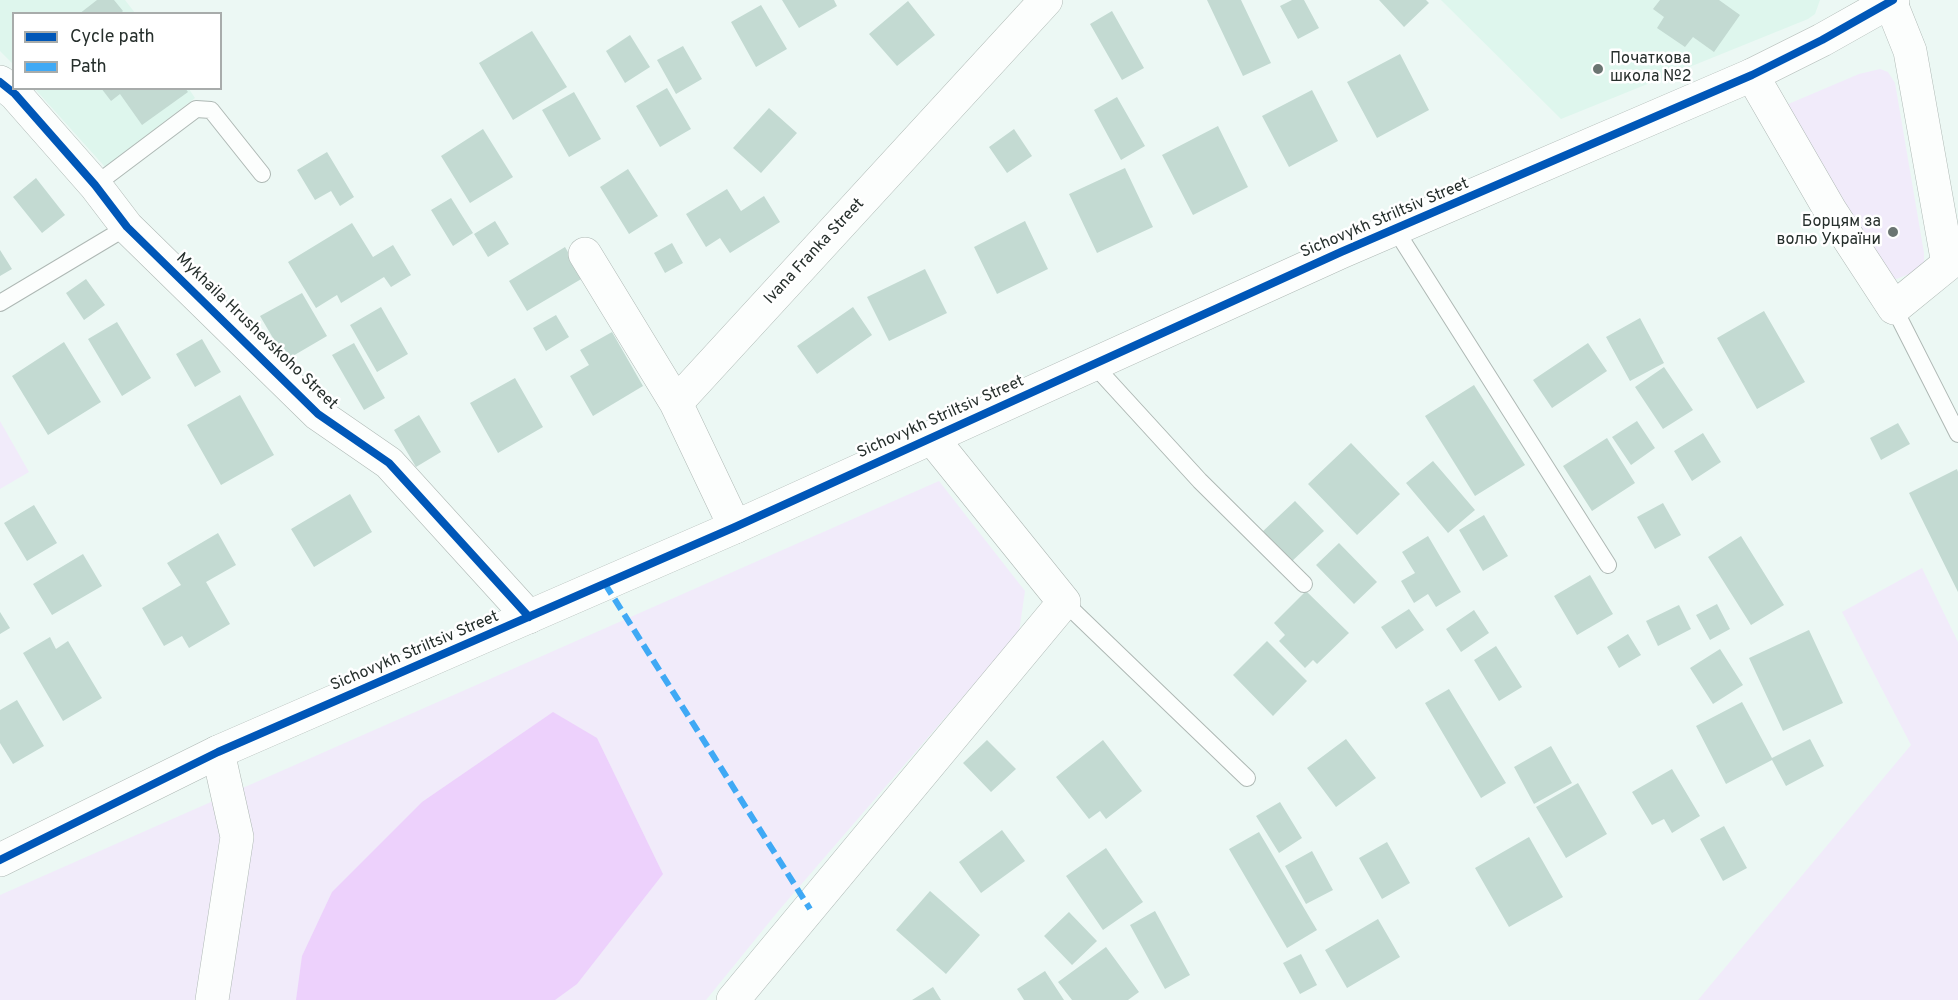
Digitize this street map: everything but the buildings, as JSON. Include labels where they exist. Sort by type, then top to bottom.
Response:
[{"type":"street","name":"Ivana Franka Street","points":[[676,403],[1046,0]]},
{"type":"street","points":[[1752,75],[1830,210],[1894,308],[1953,277],[1910,51],[1890,0]]},
{"type":"street","name":"Sichovykh Striltsiv Street","points":[[0,860],[218,752],[735,527],[1395,229],[1752,75],[1890,0]]},
{"type":"street","name":"Mykhaila Hrushevskoho Street","points":[[13,90],[95,185],[126,227],[318,414],[389,463],[529,617]]},
{"type":"street","points":[[585,254],[676,403],[735,527]]},
{"type":"street","name":"Sichovykh Striltsiv Street","points":[[931,437],[1064,602]]},
{"type":"street","points":[[733,1000],[1064,602]]},
{"type":"street","points":[[212,1000],[237,837],[218,752]]},
{"type":"lane","points":[[95,185],[196,109],[211,110],[261,174]]},
{"type":"lane","points":[[0,303],[126,227]]},
{"type":"lane","points":[[1395,229],[1608,565]]},
{"type":"lane","points":[[1894,308],[1958,434]]},
{"type":"lane","points":[[1093,364],[1200,481],[1304,584]]},
{"type":"lane","name":"Sichovykh Striltsiv Street","points":[[1064,602],[1247,778]]},
{"type":"shaded area","points":[[0,0],[125,0],[134,12],[12,12],[12,63],[0,51]]},
{"type":"shaded area","name":"Початкова школа №2","points":[[1441,0],[1820,0],[1815,14],[1808,19],[1561,119]]},
{"type":"shaded area","points":[[1880,69],[1888,72],[1895,83],[1924,253],[1924,263],[1915,272],[1888,282],[1786,105],[1859,74]]},
{"type":"shaded area","points":[[36,90],[190,90],[195,98],[105,167]]},
{"type":"shaded area","points":[[0,421],[29,472],[0,489]]},
{"type":"shaded area","points":[[939,481],[1025,591],[1019,632],[780,909],[706,1000],[0,1000],[0,895]]},
{"type":"shaded area","points":[[1922,568],[1958,642],[1958,1000],[1698,1000],[1911,745],[1842,612]]},
{"type":"shaded area","points":[[553,712],[597,738],[663,874],[577,984],[555,1000],[296,1000],[302,956],[332,892],[422,802]]},
{"type":"marked path","points":[[605,584],[810,909]]},
{"type":"cycle path","points":[[0,860],[218,752],[735,527],[1341,252],[1752,75],[1822,40],[1893,0]]},
{"type":"cycle path","points":[[0,82],[15,94],[95,185],[127,227],[318,414],[389,463],[529,617]]},
{"type":"place","name":"Початкова школа №2","points":[[1598,69]]},
{"type":"place","name":"Борцям за волю України","points":[[1893,232]]}]
